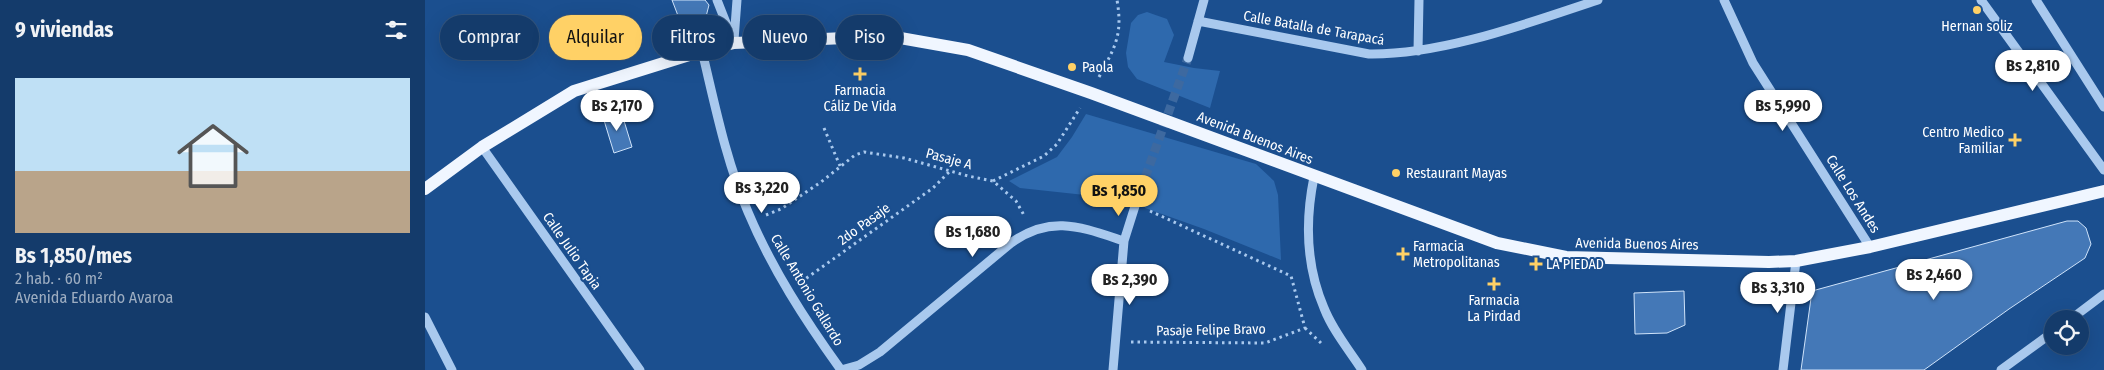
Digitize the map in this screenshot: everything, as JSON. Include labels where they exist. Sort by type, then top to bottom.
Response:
[{"type":"main road","name":"Avenida Buenos Aires","points":[[734,42],[889,36],[968,50],[1091,93],[1314,177],[1497,243],[1566,257],[1796,261],[1871,247],[2104,191]]},
{"type":"main road","name":"Avenida Buenos Aires","points":[[425,188],[482,147],[574,91],[673,60]]},
{"type":"street","points":[[717,0],[734,42]]},
{"type":"street","points":[[734,42],[737,0]]},
{"type":"street","points":[[1188,58],[1204,0]]},
{"type":"street","points":[[1418,51],[1419,0]]},
{"type":"street","name":"Calle Batalla de Tarapacá","points":[[1199,21],[1369,54],[1395,55],[1502,31],[1598,0]]},
{"type":"street","name":"Calle Los Andes","points":[[1724,0],[1753,63],[1871,247]]},
{"type":"street","points":[[1981,0],[2104,170]]},
{"type":"street","points":[[2036,0],[2104,107]]},
{"type":"street","name":"Calle Antonio Gallardo","points":[[704,60],[722,133],[752,221],[788,291],[841,370]]},
{"type":"street","name":"Calle Julio Tapia","points":[[482,147],[640,370]]},
{"type":"street","points":[[1314,177],[1309,204],[1308,232],[1309,256],[1315,283],[1324,309],[1335,330],[1362,370]]},
{"type":"street","points":[[1113,370],[1124,240],[1135,204]]},
{"type":"street","points":[[841,370],[859,365],[881,352],[1011,242],[1031,230],[1066,225],[1124,240]]},
{"type":"street","points":[[1783,370],[1796,261]]},
{"type":"street","points":[[2083,310],[2104,294]]},
{"type":"street","points":[[425,317],[452,370]]},
{"type":"street","points":[[2001,370],[2044,339]]},
{"type":"path","points":[[993,181],[1044,156],[1057,144],[1071,120],[1091,93],[1118,41],[1119,13],[1117,0]]},
{"type":"path","points":[[823,128],[841,166]]},
{"type":"path","name":"Pasaje A","points":[[752,221],[781,209],[821,182],[855,155],[864,152],[904,158],[993,181],[1016,201],[1031,230]]},
{"type":"path","name":"2do Pasaje","points":[[788,291],[925,194],[951,171]]},
{"type":"path","name":"Pasaje Felipe Bravo","points":[[1115,342],[1265,343],[1305,328],[1291,276],[1135,204]]},
{"type":"shaded area","points":[[1147,12],[1167,19],[1174,35],[1164,62],[1220,71],[1210,108],[1137,79],[1128,67],[1126,53],[1131,23],[1138,15]]},
{"type":"shaded area","points":[[1086,114],[1256,164],[1274,181],[1278,195],[1281,260],[1145,208],[1147,192],[1132,186],[1094,196],[1020,188],[1009,181],[1057,157]]},
{"type":"building","points":[[672,0],[705,0],[709,5],[706,15],[678,15]]},
{"type":"building","points":[[621,111],[632,147],[614,153],[603,117]]},
{"type":"building","points":[[2067,221],[2078,221],[2086,228],[2091,244],[2085,258],[2009,309],[1924,370],[1801,370],[1812,291]]},
{"type":"building","points":[[1684,291],[1685,325],[1667,333],[1635,334],[1634,293]]},
{"type":"tunnel","points":[[1136,203],[1188,58]]},
{"type":"place","name":"Hernan soliz","points":[[1977,10]]},
{"type":"place","name":"Paola","points":[[1072,67]]},
{"type":"place","name":"Farmacia Cáliz De Vida","points":[[860,74]]},
{"type":"place","name":"Centro Medico Familiar","points":[[2015,140]]},
{"type":"place","name":"Restaurant Mayas","points":[[1396,173]]},
{"type":"place","name":"Farmacia Metropolitanas","points":[[1403,254]]},
{"type":"place","name":"LA PIEDAD","points":[[1536,264]]},
{"type":"place","name":"Farmacia La Pirdad","points":[[1494,284]]}]
